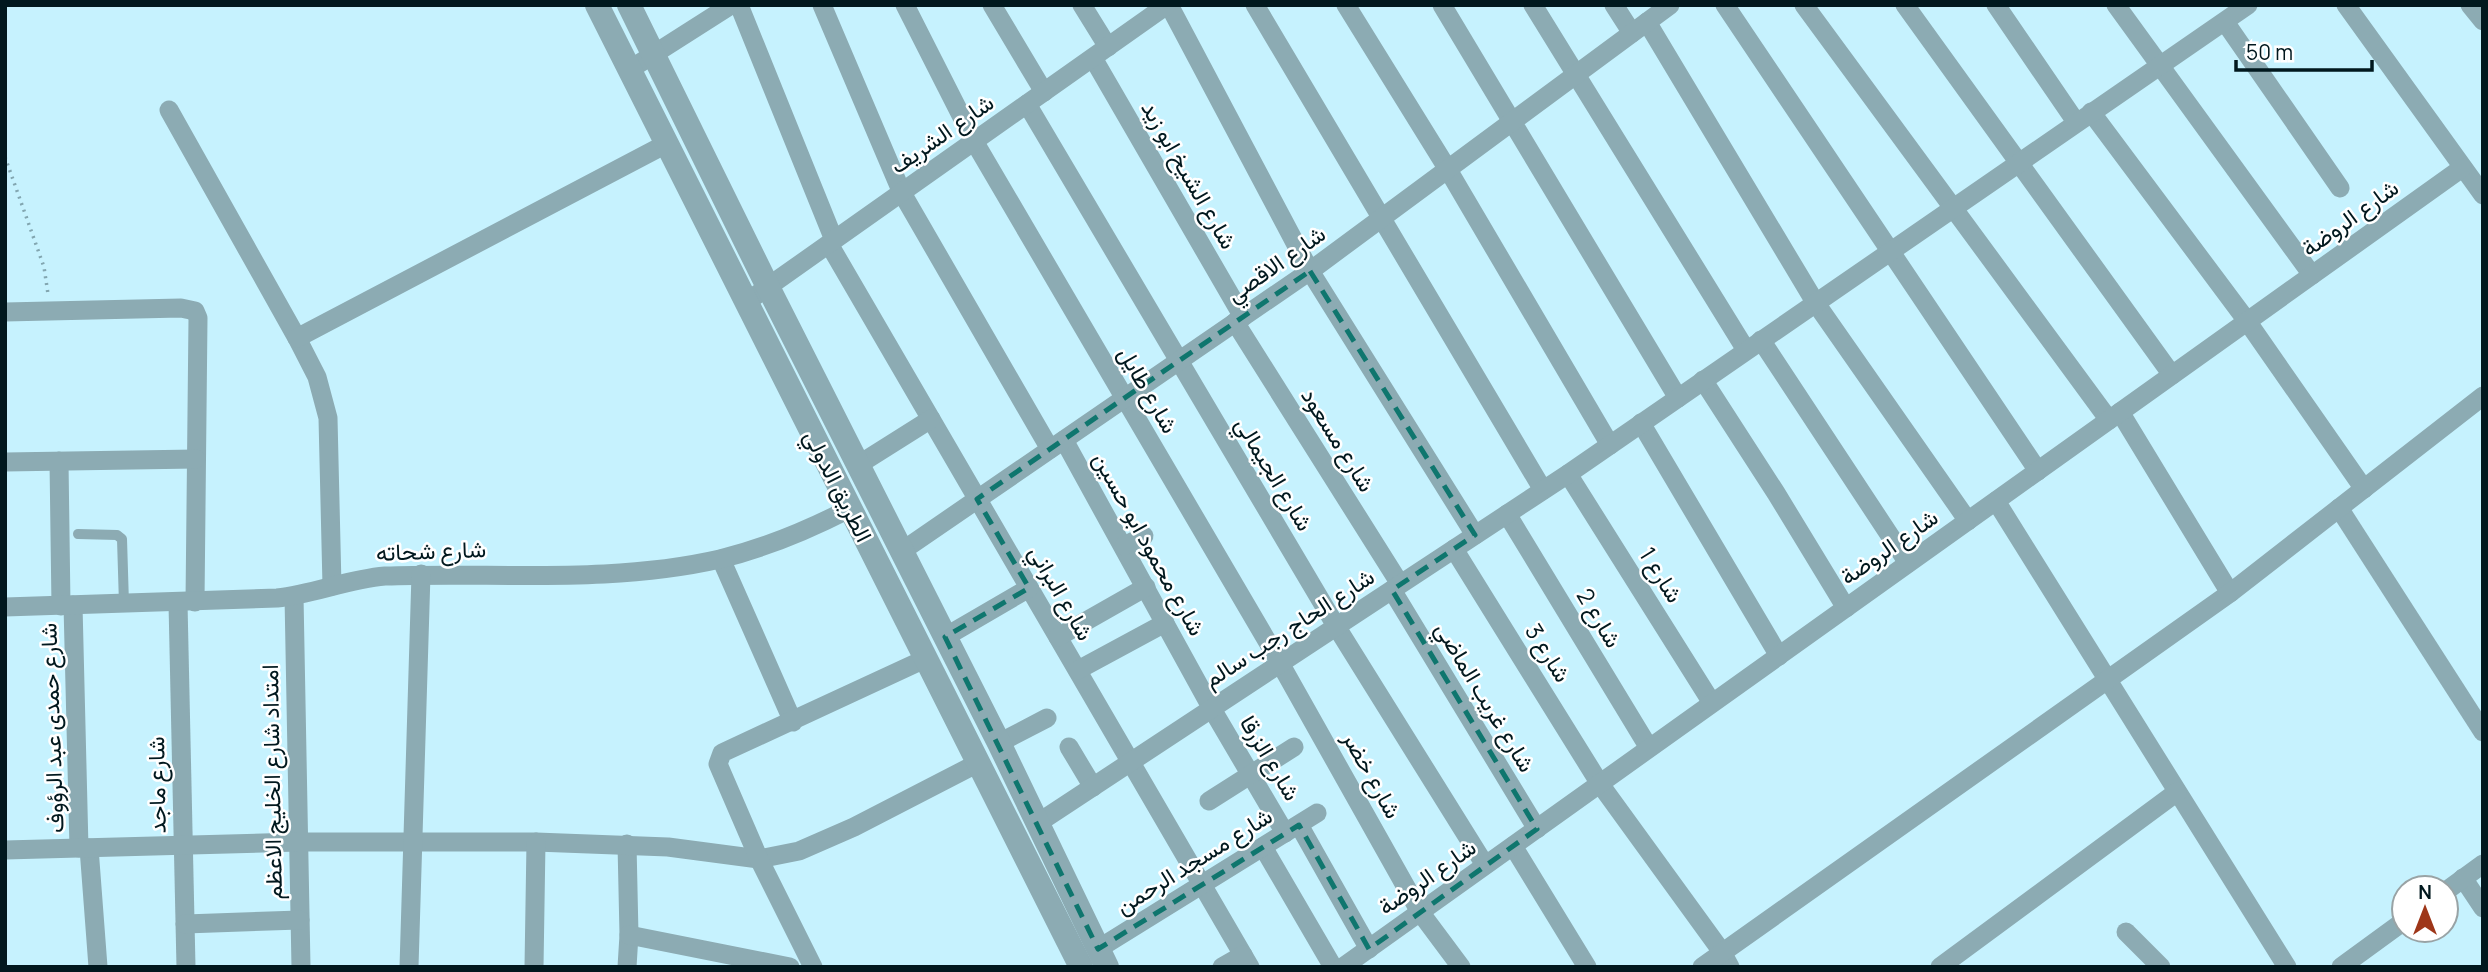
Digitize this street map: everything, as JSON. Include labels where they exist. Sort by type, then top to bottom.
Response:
[{"type":"street","name":"الطريق الدولي","points":[[597,5],[1020,848],[1095,961]]},
{"type":"street","name":"الطريق الدولي","points":[[629,5],[768,287],[999,743],[1040,829],[1095,961]]},
{"type":"street","points":[[629,70],[731,5]]},
{"type":"street","name":"شارع البراني","points":[[739,5],[832,242],[977,499],[1247,961]]},
{"type":"street","name":"شارع محمود ابو حسين","points":[[822,5],[902,193],[1057,445],[1124,547],[1212,709]]},
{"type":"street","name":"شارع طايل","points":[[905,5],[974,141],[1280,663]]},
{"type":"street","points":[[992,5],[1044,92]]},
{"type":"street","name":"شارع الشيخ ابو زيد","points":[[1082,5],[1100,53],[1239,320]]},
{"type":"street","points":[[1168,5],[1310,271],[1475,535]]},
{"type":"street","name":"شارع الشريف","points":[[745,303],[1168,5]]},
{"type":"street","points":[[1255,5],[1543,490]]},
{"type":"street","points":[[1346,5],[1447,168],[1609,445]]},
{"type":"street","points":[[1442,5],[1678,398]]},
{"type":"street","points":[[1533,5],[1575,75],[1754,345],[1908,564]]},
{"type":"street","points":[[1614,5],[1639,28],[1815,302],[1968,521]]},
{"type":"street","name":"شارع الاقصي","points":[[897,542],[977,499],[1310,271],[1670,5]]},
{"type":"street","points":[[1725,5],[2038,471]]},
{"type":"street","points":[[1804,5],[1952,208],[2115,416],[2230,593]]},
{"type":"street","points":[[1905,5],[2172,375]]},
{"type":"street","points":[[1996,5],[2247,321],[2364,489]]},
{"type":"street","points":[[2116,5],[2312,275]]},
{"type":"street","name":"شارع الحاج رجب سالم","points":[[1040,829],[1094,787],[1568,474],[2248,5]]},
{"type":"street","points":[[2346,5],[2462,168],[2480,186]]},
{"type":"street","points":[[2470,5],[2483,21]]},
{"type":"street","points":[[2225,22],[2340,188]]},
{"type":"street","name":"شارع الجيمالي","points":[[1027,104],[1336,626],[1485,865]]},
{"type":"street","points":[[169,110],[317,377],[328,418],[332,586]]},
{"type":"street","points":[[297,338],[666,144]]},
{"type":"street","name":"شارع الروضة","points":[[1343,967],[2462,168]]},
{"type":"street","name":"شارع ماجد","points":[[51,310],[181,308],[195,311],[198,318],[196,459],[187,603],[183,846],[186,967]]},
{"type":"street","points":[[5,312],[51,310]]},
{"type":"street","name":"شارع مسعود","points":[[1239,320],[1396,587]]},
{"type":"street","points":[[1703,380],[1846,608]]},
{"type":"street","points":[[1702,967],[1726,959],[2106,680],[2230,593],[2483,396]]},
{"type":"street","points":[[858,465],[931,419]]},
{"type":"street","points":[[1641,423],[1779,656]]},
{"type":"street","points":[[5,462],[196,459]]},
{"type":"street","name":"شارع حمدى عبد الرؤوف","points":[[58,461],[84,848],[98,967]]},
{"type":"street","name":"شارع 1","points":[[1568,474],[1712,703]]},
{"type":"street","points":[[1996,501],[2287,967]]},
{"type":"street","points":[[2339,508],[2483,732]]},
{"type":"street","name":"شارع شحاته","points":[[5,607],[187,603],[293,596],[367,578],[421,574],[630,573],[676,568],[721,559],[797,534],[849,509]]},
{"type":"street","name":"شارع 2","points":[[1507,514],[1649,748]]},
{"type":"street","points":[[1124,547],[1144,536]]},
{"type":"street","points":[[868,545],[897,542]]},
{"type":"street","name":"شارع 3","points":[[1454,549],[1600,783],[1726,959]]},
{"type":"street","points":[[721,559],[793,722]]},
{"type":"street","points":[[409,967],[421,574]]},
{"type":"street","points":[[945,637],[1029,587]]},
{"type":"street","points":[[1058,637],[1146,587]]},
{"type":"street","name":"شارع غريب الماضي","points":[[1396,587],[1537,829]]},
{"type":"street","name":"امتداد شارع الخليج الاعظم","points":[[293,596],[301,967]]},
{"type":"street","points":[[1077,670],[1165,623]]},
{"type":"street","points":[[814,967],[759,859],[718,764],[719,758],[722,753],[925,659]]},
{"type":"street","name":"شارع خضر","points":[[1280,663],[1420,912],[1461,967]]},
{"type":"street","name":"شارع الزرقا","points":[[1212,709],[1251,774],[1292,829],[1369,948]]},
{"type":"street","points":[[999,743],[1047,718]]},
{"type":"street","points":[[1069,747],[1094,787]]},
{"type":"street","points":[[1209,801],[1294,747]]},
{"type":"street","points":[[5,850],[298,842],[536,842],[626,844],[759,859],[799,851],[854,827],[978,764]]},
{"type":"street","points":[[1940,967],[2177,792]]},
{"type":"street","name":"شارع مسجد الرحمن","points":[[1095,961],[1202,885],[1317,813]]},
{"type":"street","points":[[1020,848],[1040,829]]},
{"type":"street","points":[[534,967],[536,842]]},
{"type":"street","points":[[626,844],[629,935],[627,967]]},
{"type":"street","points":[[1513,846],[1587,967]]},
{"type":"street","points":[[1263,847],[1334,967]]},
{"type":"street","points":[[2460,880],[2483,864]]},
{"type":"street","points":[[2463,878],[2483,908]]},
{"type":"street","points":[[185,924],[300,920]]},
{"type":"street","points":[[2342,967],[2390,931]]},
{"type":"street","points":[[2126,932],[2161,967]]},
{"type":"street","points":[[629,935],[714,959],[790,967]]},
{"type":"street","points":[[1222,967],[1247,961]]},
{"type":"lane","points":[[78,534],[117,535],[122,539],[124,604]]},
{"type":"path","points":[[5,158],[44,267],[51,310]]},
{"type":"highlighted area","points":[[1310,271],[1475,535],[1392,590],[1537,829],[1369,949],[1299,825],[1098,949],[945,637],[1029,588],[977,499]]}]
